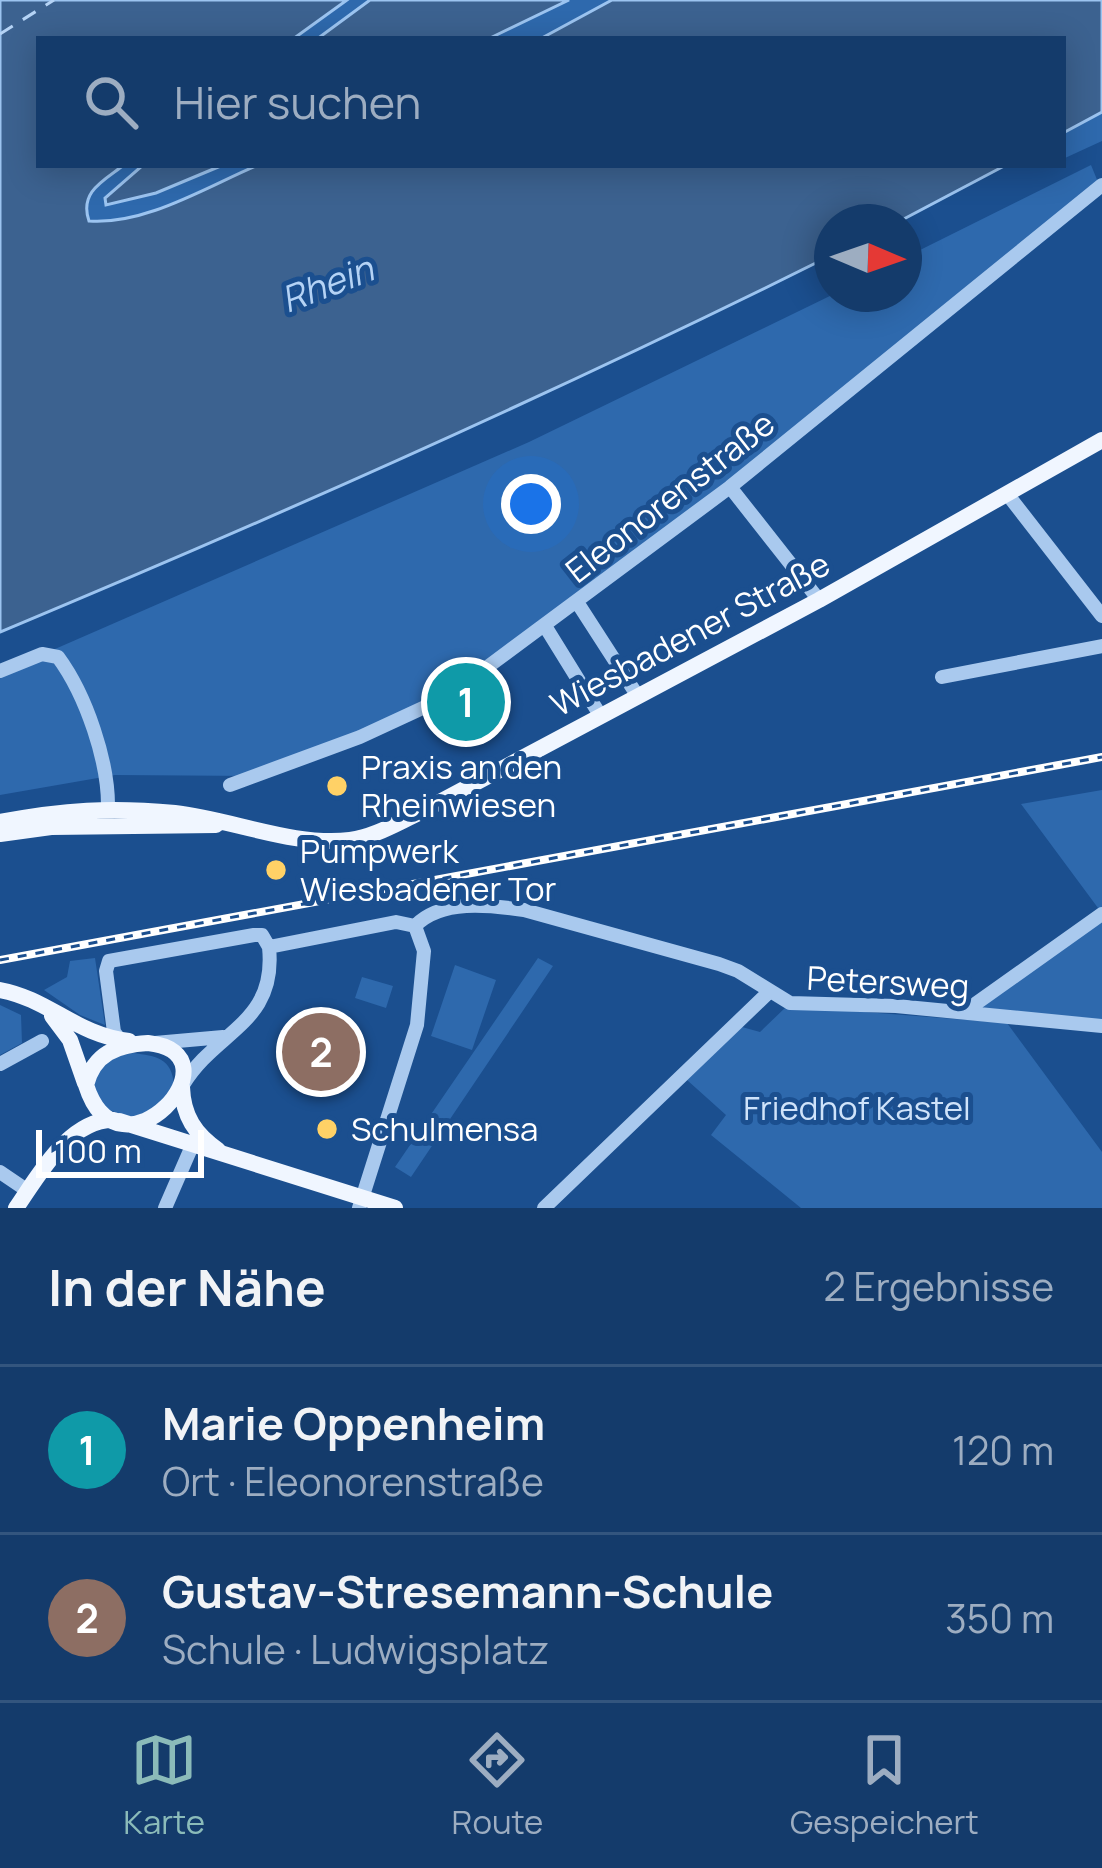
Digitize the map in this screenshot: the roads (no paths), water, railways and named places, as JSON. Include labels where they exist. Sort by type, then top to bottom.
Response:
[{"type":"main road","name":"Wiesbadener Straße","points":[[223,824],[328,840],[368,836],[819,600],[1102,440]]},
{"type":"main road","points":[[0,822],[62,810],[108,809],[176,813],[223,824]]},
{"type":"main road","points":[[0,834],[72,826],[223,824]]},
{"type":"main road","points":[[0,990],[31,999],[91,1034],[150,1043],[175,1054],[183,1070],[183,1102],[191,1125],[229,1157]]},
{"type":"main road","points":[[48,1010],[70,1040],[94,1106],[117,1121],[322,1184],[361,1203],[395,1208]]},
{"type":"main road","points":[[69,1138],[92,1065],[127,1045],[150,1043]]},
{"type":"main road","points":[[18,1208],[69,1138],[92,1123],[135,1122],[163,1113],[183,1086]]},
{"type":"street","name":"Eleonorenstraße","points":[[230,785],[427,706],[545,626],[730,487],[1101,187]]},
{"type":"street","points":[[730,487],[819,600]]},
{"type":"street","points":[[1008,495],[1102,616]]},
{"type":"street","points":[[577,602],[637,695]]},
{"type":"street","points":[[545,626],[600,716]]},
{"type":"street","points":[[942,677],[1102,646]]},
{"type":"street","points":[[0,671],[42,654],[58,657],[68,670],[101,750],[108,809]]},
{"type":"street","points":[[72,826],[108,809]]},
{"type":"street","points":[[108,809],[129,826]]},
{"type":"street","points":[[269,947],[396,922],[415,926],[438,910],[483,906],[524,910],[715,963],[738,971],[769,992]]},
{"type":"street","points":[[964,1013],[1102,914]]},
{"type":"street","points":[[361,1203],[419,1012],[424,951],[415,926]]},
{"type":"street","points":[[120,1040],[114,1032],[106,971],[109,961],[262,935],[269,947],[265,995],[255,1012],[199,1063],[183,1086]]},
{"type":"street","name":"Petersweg","points":[[544,1208],[769,992],[790,1003],[836,1002],[1102,1026]]},
{"type":"street","points":[[150,1043],[216,1039],[233,1033]]},
{"type":"street","points":[[0,1064],[43,1041]]},
{"type":"street","points":[[165,1208],[192,1146]]},
{"type":"street","points":[[0,1172],[28,1191]]},
{"type":"water","name":"Rhein","points":[[0,0],[347,0],[297,36],[36,36],[36,168],[120,168],[90,195],[89,221],[154,211],[251,168],[1000,168],[922,209],[922,204],[814,204],[814,264],[419,451],[0,632]]},
{"type":"water","points":[[370,0],[569,0],[494,36],[321,36]]},
{"type":"water","points":[[612,0],[1102,0],[1102,112],[1066,131],[1066,36],[546,36]]},
{"type":"water","points":[[140,168],[216,168],[156,193],[106,205],[105,198]]},
{"type":"railway","points":[[0,960],[1102,757]]},
{"type":"place","name":"Marie Oppenheim","points":[[466,702]]},
{"type":"place","name":"Praxis an den Rheinwiesen","points":[[337,786]]},
{"type":"place","name":"Pumpwerk Wiesbadener Tor","points":[[276,870]]},
{"type":"place","name":"Gustav-Stresemann-Schule","points":[[321,1052]]},
{"type":"place","name":"Schulmensa","points":[[327,1129]]},
{"type":"park label","name":"Friedhof Kastel","points":[[857,1108]]}]
